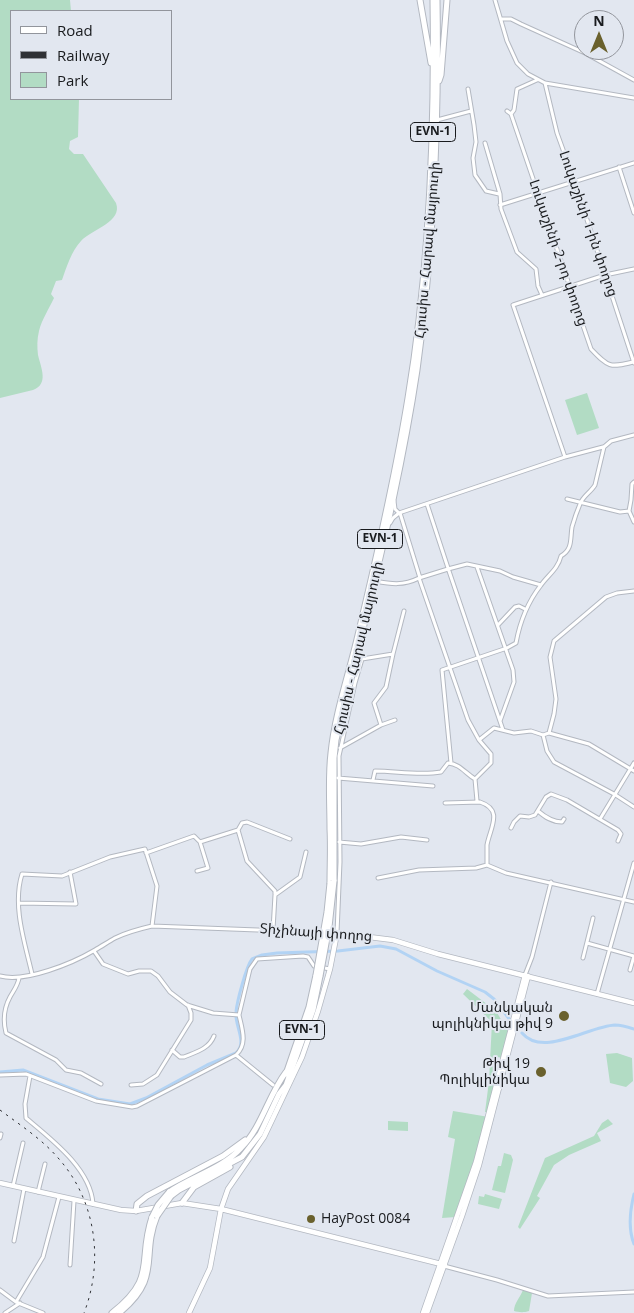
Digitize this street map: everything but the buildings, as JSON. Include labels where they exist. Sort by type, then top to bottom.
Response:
[{"type":"highway","points":[[420,0],[433,70]]},
{"type":"highway","name":"Հյուսիս - Հարավ մայրուղի","points":[[332,882],[329,783],[334,731],[371,582],[394,478],[409,395],[419,323],[429,216],[433,146],[433,0]]},
{"type":"highway","name":"Հյուսիս - Հարավ մայրուղի","points":[[170,1194],[242,1157],[260,1134],[279,1094],[285,1090],[313,1010],[330,918],[333,782],[336,740],[394,496],[412,404],[427,288],[434,207],[438,120],[437,0]]},
{"type":"highway","points":[[438,84],[441,75],[447,0]]},
{"type":"highway","name":"Հյուսիս - Հարավ մայրուղի","points":[[112,1313],[133,1294],[142,1279],[146,1261],[148,1232],[154,1216],[170,1194],[193,1178],[226,1161],[242,1148],[251,1135],[276,1086],[286,1072],[318,975]]},
{"type":"highway","name":"Հյուսիս - Հարավ մայրուղի","points":[[285,1090],[286,1072]]},
{"type":"highway","points":[[136,1211],[138,1204],[147,1196],[223,1156],[251,1135]]},
{"type":"highway","points":[[182,1203],[194,1186],[237,1163],[242,1157]]},
{"type":"highway","name":"Հյուսիս - Հարավ մայրուղի","points":[[119,1313],[134,1300],[146,1279],[150,1262],[154,1216]]},
{"type":"main road","points":[[285,1090],[310,1035],[330,969],[337,932]]},
{"type":"main road","name":"Տիչինայի փողոց","points":[[337,932],[392,940],[430,952],[634,1003]]},
{"type":"main road","points":[[427,1313],[470,1187],[527,975]]},
{"type":"main road","name":"EVN-1","points":[[189,1313],[210,1268],[221,1210],[233,1180],[264,1137],[285,1090]]},
{"type":"main road","points":[[0,1183],[121,1210],[136,1211],[182,1203],[215,1208],[334,1240],[443,1265]]},
{"type":"main road","points":[[423,1313],[443,1265]]},
{"type":"street","points":[[495,0],[500,20],[517,63],[528,74],[545,83],[634,98]]},
{"type":"street","points":[[500,20],[511,19],[581,50],[634,80]]},
{"type":"street","points":[[507,111],[511,114],[514,110],[517,89],[537,79]]},
{"type":"street","name":"Լուկաշինի 1-ին փողոց","points":[[545,83],[557,133],[634,363]]},
{"type":"street","points":[[468,89],[476,142],[473,158],[475,175],[486,191],[500,194]]},
{"type":"street","points":[[438,120],[471,112]]},
{"type":"street","name":"Լուկաշինի 2-րդ փողոց","points":[[511,114],[591,349],[604,362],[616,367],[634,363]]},
{"type":"street","points":[[485,143],[500,194],[500,205],[517,252],[536,269],[538,286],[542,295]]},
{"type":"street","points":[[500,205],[574,180],[634,163]]},
{"type":"street","points":[[619,167],[634,213]]},
{"type":"street","points":[[565,457],[513,305],[570,288],[605,275],[634,269]]},
{"type":"street","points":[[386,531],[392,518],[399,513],[565,457],[604,446],[611,441],[634,435]]},
{"type":"street","points":[[451,763],[442,670],[449,666],[507,648],[516,643],[520,622],[525,609],[541,585],[556,569],[561,556],[570,547],[573,525],[580,503],[592,490],[604,446]]},
{"type":"street","points":[[634,482],[632,484],[628,511],[634,522]]},
{"type":"street","points":[[394,496],[394,509],[399,513],[419,578],[468,720],[479,740],[492,754],[492,763],[475,779]]},
{"type":"street","points":[[567,498],[580,503],[620,512],[628,511]]},
{"type":"street","points":[[428,504],[503,730]]},
{"type":"street","points":[[374,581],[400,585],[408,584],[448,568],[467,564],[500,571],[541,585]]},
{"type":"street","points":[[477,566],[507,648],[513,670],[514,682],[500,722]]},
{"type":"street","points":[[549,733],[556,699],[550,657],[554,641],[606,597],[617,593],[634,592]]},
{"type":"street","points":[[498,625],[515,607],[519,606],[525,609]]},
{"type":"street","points":[[380,725],[374,703],[386,688],[392,654],[396,648],[404,611]]},
{"type":"street","points":[[337,932],[339,917],[338,778],[340,748],[362,659],[392,654]]},
{"type":"street","points":[[347,694],[345,713],[347,722]]},
{"type":"street","points":[[340,748],[380,725],[395,720]]},
{"type":"street","points":[[336,740],[341,727],[347,722]]},
{"type":"street","points":[[479,740],[494,728],[514,733],[530,731],[543,735],[549,733],[589,744],[634,771]]},
{"type":"street","points":[[543,735],[547,751],[554,762],[614,794],[634,807]]},
{"type":"street","points":[[373,780],[375,771],[432,774],[441,772],[448,763],[451,763]]},
{"type":"street","points":[[451,763],[460,767],[464,773],[475,779]]},
{"type":"street","points":[[600,819],[634,763]]},
{"type":"street","points":[[338,778],[433,786]]},
{"type":"street","points":[[475,779],[477,801]]},
{"type":"street","points":[[511,828],[520,816],[533,817],[546,797],[551,794],[566,800],[620,831],[621,834],[618,841]]},
{"type":"street","points":[[445,802],[477,801],[484,803],[494,813],[487,846],[487,865]]},
{"type":"street","points":[[538,811],[550,819],[559,822],[564,820]]},
{"type":"street","points":[[200,842],[238,830],[242,824],[247,822],[290,839]]},
{"type":"street","points":[[238,830],[247,861],[275,891],[273,930]]},
{"type":"street","points":[[146,853],[188,837],[197,837],[208,868],[197,871]]},
{"type":"street","points":[[339,842],[361,844],[401,837],[427,840]]},
{"type":"street","points":[[32,974],[19,903],[19,885],[22,874],[62,876],[110,858],[145,849],[157,886],[152,926]]},
{"type":"street","points":[[275,894],[300,877],[306,852]]},
{"type":"street","points":[[598,994],[634,863]]},
{"type":"street","points":[[378,878],[419,870],[476,868],[487,865],[506,873],[634,902]]},
{"type":"street","points":[[19,903],[76,904],[70,872]]},
{"type":"street","points":[[527,975],[551,882]]},
{"type":"street","points":[[583,958],[593,918]]},
{"type":"street","name":"Տիչինայի փողոց","points":[[0,976],[19,978],[58,966],[94,951],[115,938],[152,926],[337,932]]},
{"type":"street","points":[[587,943],[634,956],[630,970]]},
{"type":"street","points":[[94,951],[104,964],[128,974],[139,971],[150,972],[158,976],[170,992],[187,1005],[213,1013],[236,1015]]},
{"type":"street","points":[[0,1075],[26,1074],[96,1101],[137,1106],[236,1055],[243,1046],[244,1039],[236,1015],[250,969],[257,959],[303,956],[308,957],[314,966],[330,969]]},
{"type":"street","points":[[19,978],[18,985],[9,999],[3,1021],[6,1033],[56,1060],[66,1070],[81,1073],[101,1084]]},
{"type":"street","points":[[131,1085],[143,1084],[157,1075],[191,1020],[191,1013],[187,1005]]},
{"type":"street","points":[[172,1050],[180,1057],[184,1057],[207,1047],[212,1042],[214,1036]]},
{"type":"street","points":[[236,1055],[273,1085]]},
{"type":"street","points":[[30,1076],[25,1104],[26,1118],[57,1144],[72,1161],[88,1184],[93,1197],[93,1205]]},
{"type":"street","points":[[13,1186],[23,1143]]},
{"type":"street","points":[[38,1192],[45,1164]]},
{"type":"street","points":[[14,1241],[24,1189]]},
{"type":"street","points":[[5,1313],[18,1302],[43,1257],[59,1197]]},
{"type":"street","points":[[70,1265],[74,1201]]},
{"type":"street","points":[[443,1265],[548,1296],[634,1292]]},
{"type":"street","points":[[0,1290],[18,1302],[43,1313]]},
{"type":"green space","points":[[0,0],[70,0],[71,10],[10,10],[10,100],[79,100],[78,137],[70,141],[69,149],[74,154],[83,154],[116,203],[117,210],[111,220],[81,241],[72,254],[62,280],[56,281],[51,294],[54,298],[42,322],[38,337],[38,355],[43,375],[41,384],[33,390],[0,398]]},
{"type":"green space","points":[[587,393],[599,428],[577,435],[565,400]]},
{"type":"green space","points":[[467,989],[496,1011],[509,1033],[504,1058],[497,1057],[494,1066],[502,1068],[490,1113],[485,1112],[489,1081],[492,1022],[463,994]]},
{"type":"green space","points":[[617,1053],[632,1058],[633,1081],[626,1087],[610,1083],[606,1054]]},
{"type":"green space","points":[[453,1111],[489,1117],[456,1217],[442,1218],[455,1139],[448,1137]]},
{"type":"green space","points":[[608,1119],[613,1124],[597,1133],[601,1141],[569,1155],[554,1165],[537,1196],[540,1198],[520,1229],[518,1227],[545,1158],[594,1136],[602,1123]]},
{"type":"green space","points":[[388,1121],[408,1122],[408,1131],[388,1130]]},
{"type":"green space","points":[[504,1153],[511,1155],[513,1160],[505,1193],[492,1190],[498,1166],[501,1166]]},
{"type":"green space","points":[[485,1194],[502,1199],[499,1209],[478,1204],[479,1196],[484,1197]]},
{"type":"green space","points":[[523,1290],[532,1293],[529,1311],[514,1311],[516,1303]]},
{"type":"waterway","points":[[0,1072],[23,1070],[98,1099],[130,1104],[146,1098],[207,1065],[236,1053],[241,1044],[236,1012],[247,969],[252,959],[262,955],[277,953],[338,951],[380,946],[396,949],[437,971],[485,992],[494,999],[510,1020]]},
{"type":"waterway","points":[[522,1033],[531,1040],[554,1042],[615,1025],[634,1029]]},
{"type":"waterway","points":[[634,1194],[630,1219],[634,1244]]},
{"type":"railway","points":[[0,1110],[31,1133],[59,1159],[72,1176],[81,1193],[93,1232],[95,1252],[94,1273],[84,1313]]},
{"type":"place","name":"Մանկական պոլիկնիկա թիվ 9","points":[[564,1016]]},
{"type":"place","name":"Թիվ 19 Պոլիկլինիկա","points":[[541,1072]]},
{"type":"place","name":"HayPost 0084","points":[[311,1219]]}]
